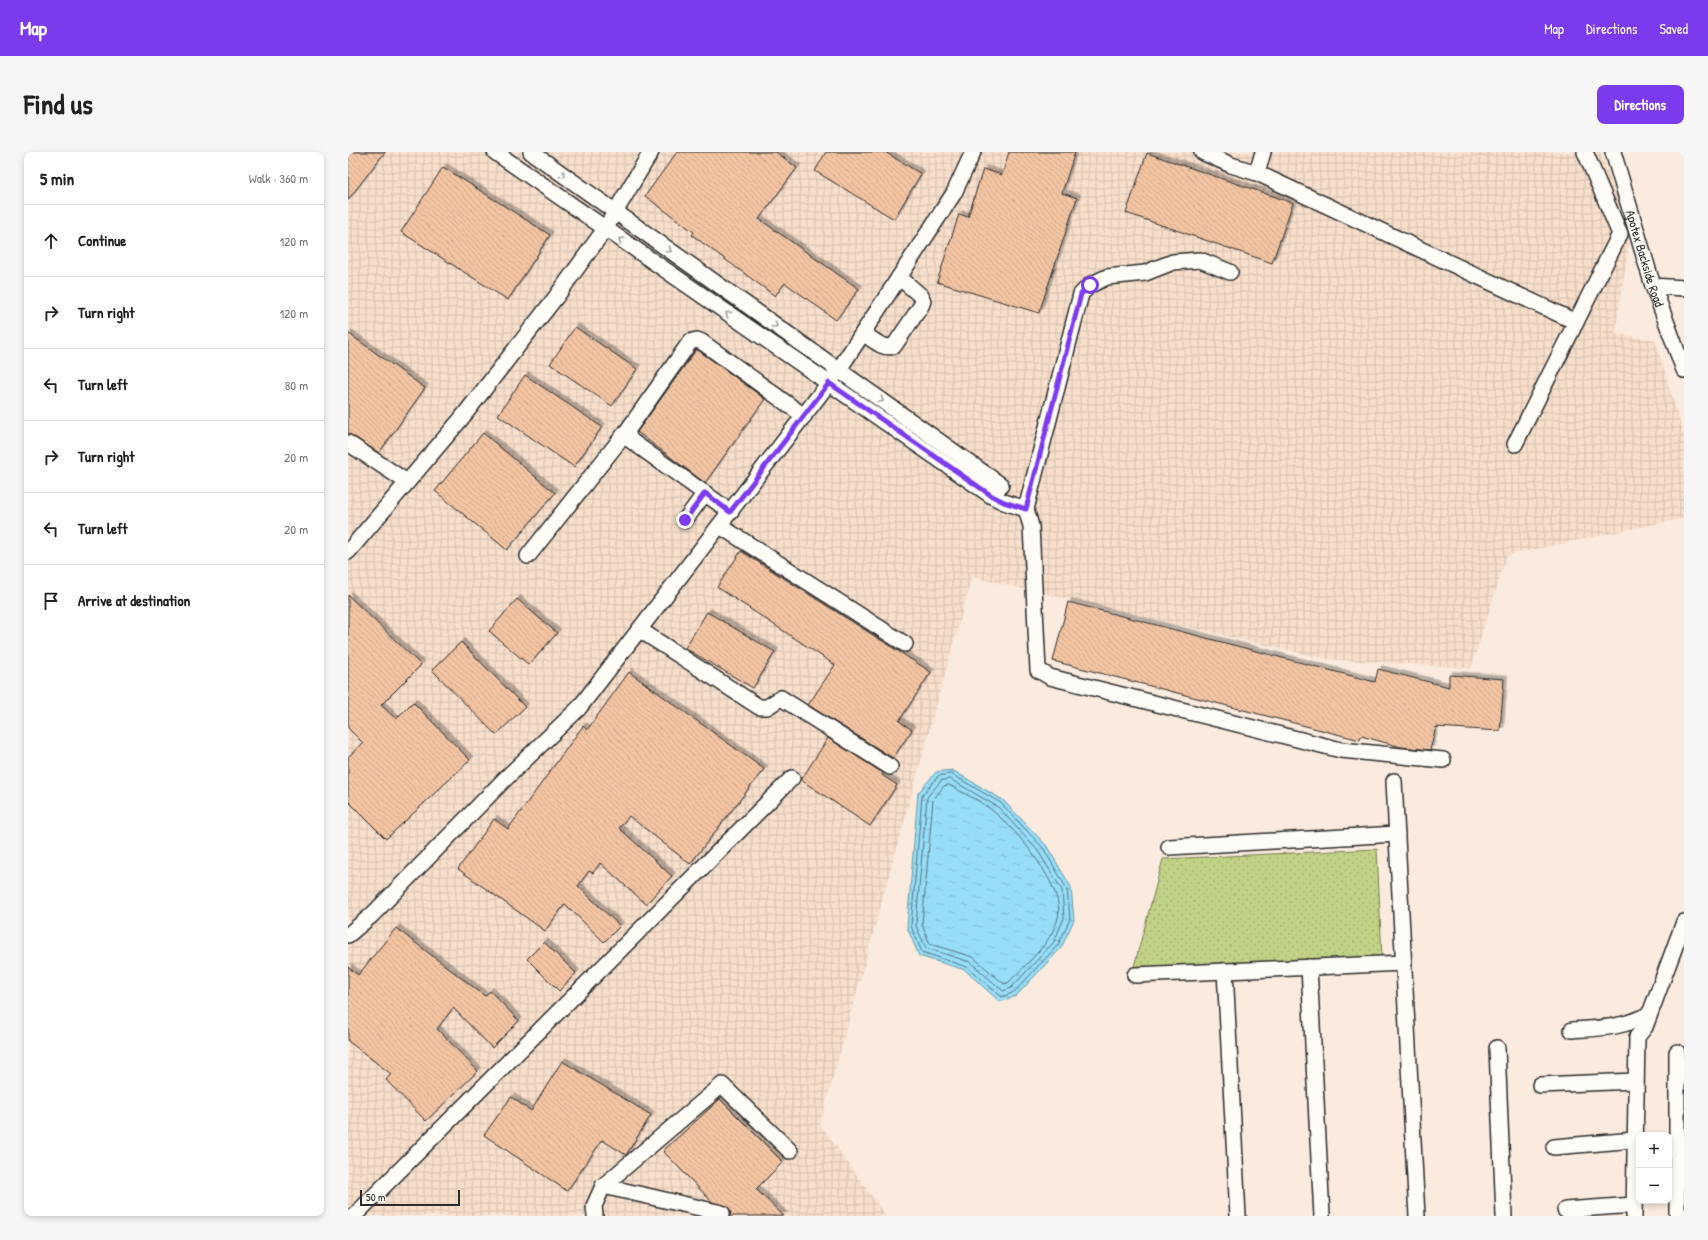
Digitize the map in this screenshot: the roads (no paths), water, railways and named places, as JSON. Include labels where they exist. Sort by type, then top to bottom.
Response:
[{"type":"street","points":[[495,152],[829,383],[997,490]]},
{"type":"street","points":[[531,152],[838,371],[997,490],[1004,502],[1026,509]]},
{"type":"street","points":[[348,552],[461,419],[537,322],[605,229],[614,211],[651,152]]},
{"type":"street","points":[[348,935],[372,915],[504,780],[580,708],[838,371],[954,193],[973,152]]},
{"type":"street","points":[[1202,152],[1231,165],[1257,173],[1576,322]]},
{"type":"street","points":[[1257,173],[1263,152]]},
{"type":"street","points":[[1515,444],[1620,234],[1585,152]]},
{"type":"street","name":"Apotex Backside Road","points":[[1613,152],[1653,286],[1683,366]]},
{"type":"street","points":[[1230,272],[1200,260],[1173,262],[1145,273],[1107,277],[1090,285],[1081,294],[1026,509],[1031,526],[1038,670],[1050,677],[1341,750],[1443,760]]},
{"type":"street","points":[[863,333],[883,346],[894,346],[921,306],[923,301],[922,296],[899,277]]},
{"type":"street","points":[[1653,286],[1684,288]]},
{"type":"street","points":[[528,556],[627,431],[693,340],[702,342],[804,416]]},
{"type":"street","points":[[627,431],[630,440],[730,512]]},
{"type":"street","points":[[348,443],[407,482]]},
{"type":"street","points":[[685,520],[705,493]]},
{"type":"street","points":[[720,526],[905,644]]},
{"type":"street","points":[[640,630],[759,707],[768,707],[781,698],[890,767]]},
{"type":"street","points":[[354,1216],[792,778]]},
{"type":"street","points":[[1394,781],[1417,1216]]},
{"type":"street","points":[[1169,847],[1397,834]]},
{"type":"street","points":[[1565,1210],[1634,1211],[1634,1140],[1637,1037],[1645,1027],[1684,922]]},
{"type":"street","points":[[1135,975],[1404,963]]},
{"type":"street","points":[[1309,967],[1322,1216]]},
{"type":"street","points":[[1225,971],[1238,1216]]},
{"type":"street","points":[[1572,1030],[1607,1028],[1634,1022],[1650,1014]]},
{"type":"street","points":[[1497,1048],[1504,1216]]},
{"type":"street","points":[[1677,1052],[1681,1109],[1677,1216]]},
{"type":"street","points":[[1540,1085],[1636,1081]]},
{"type":"street","points":[[595,1216],[594,1206],[603,1186],[722,1085],[790,1151]]},
{"type":"street","points":[[1554,1147],[1634,1140]]},
{"type":"street","points":[[603,1186],[722,1213]]},
{"type":"water","points":[[952,770],[1003,800],[1046,845],[1071,887],[1074,920],[1061,948],[1016,996],[1000,1002],[965,970],[919,956],[907,927],[918,793],[936,772]]}]
